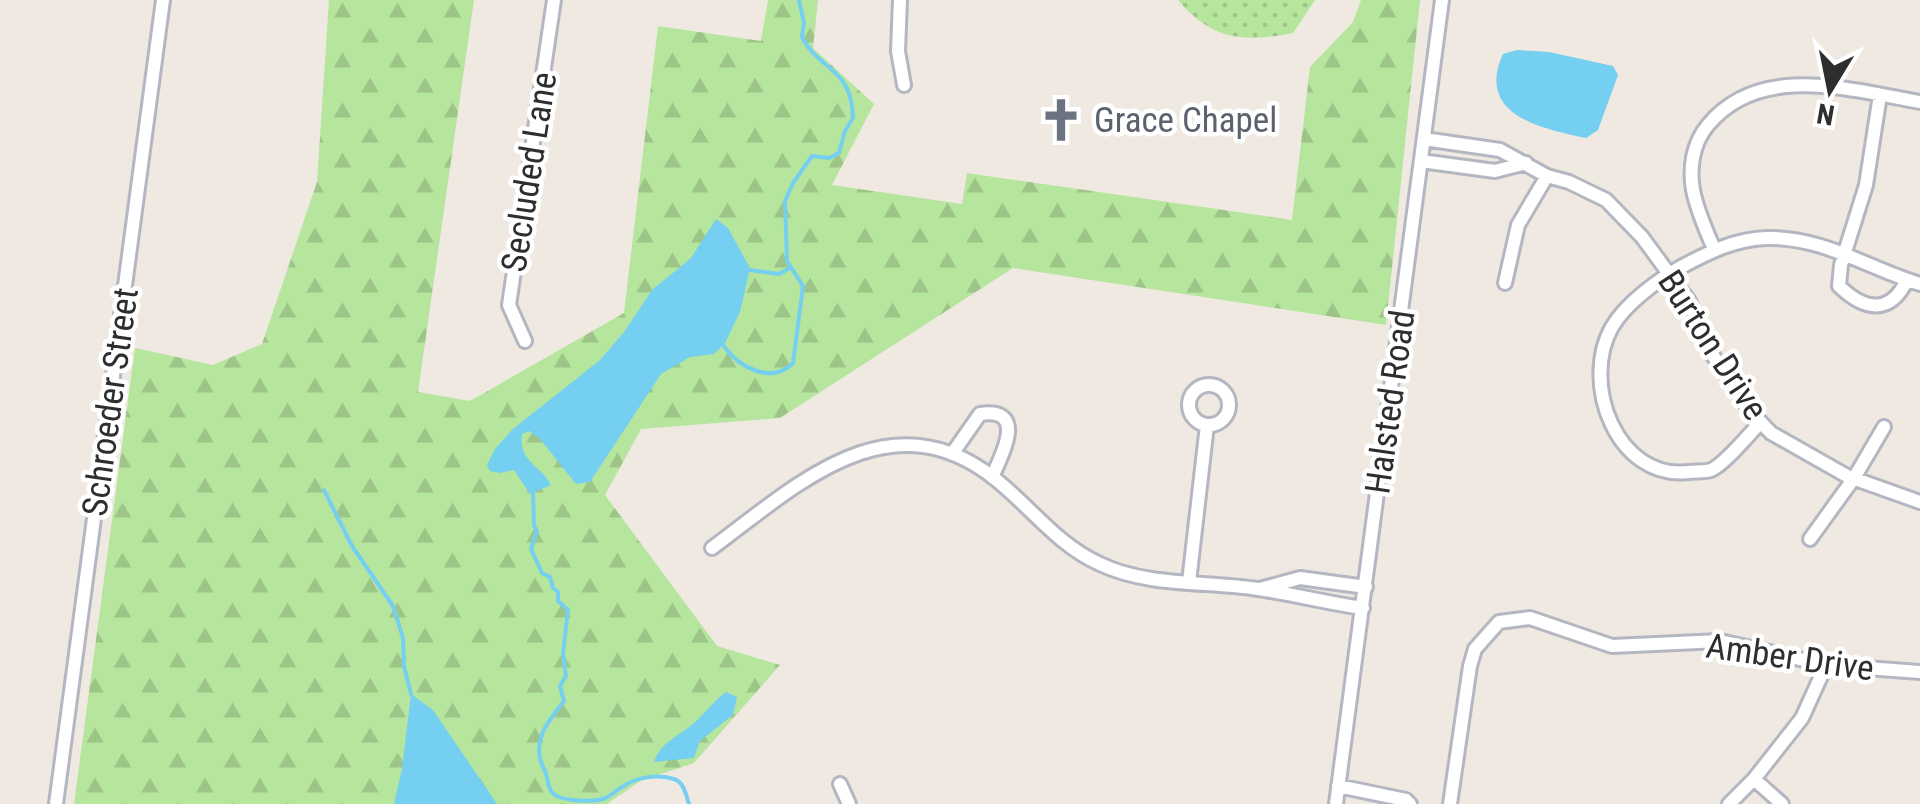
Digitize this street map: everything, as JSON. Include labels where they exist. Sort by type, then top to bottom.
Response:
[{"type":"street","name":"Schroeder Street","points":[[56,804],[164,0]]},
{"type":"street","name":"Secluded Lane","points":[[525,341],[509,306],[554,0]]},
{"type":"street","points":[[900,0],[898,52],[904,84]]},
{"type":"street","name":"Halsted Road","points":[[1336,804],[1442,0]]},
{"type":"street","points":[[1714,249],[1693,191],[1693,156],[1700,136],[1728,104],[1770,87],[1798,86],[1920,102]]},
{"type":"street","points":[[1761,422],[1712,470],[1670,474],[1634,459],[1611,425],[1602,388],[1603,351],[1612,327],[1628,308],[1669,274],[1714,249],[1765,238],[1814,242],[1846,255],[1914,282],[1896,300],[1865,304],[1839,286],[1846,255],[1866,185],[1880,95]]},
{"type":"street","name":"Burton Drive","points":[[1424,139],[1500,150],[1546,176],[1606,200],[1642,237],[1688,300],[1712,354],[1771,432],[1854,478],[1920,502]]},
{"type":"street","points":[[1422,161],[1495,170],[1526,163]]},
{"type":"street","points":[[1506,283],[1518,225],[1546,176]]},
{"type":"street","points":[[952,454],[980,414],[993,412],[1007,424],[1008,440],[992,477]]},
{"type":"street","points":[[1189,582],[1207,425]]},
{"type":"street","points":[[1810,540],[1884,427]]},
{"type":"street","points":[[712,548],[839,458],[898,444],[943,450],[992,477],[1063,542],[1101,565],[1130,574],[1259,589],[1363,608]]},
{"type":"street","points":[[1259,589],[1300,578],[1366,587]]},
{"type":"street","name":"Amber Drive","points":[[1450,804],[1470,666],[1475,649],[1499,622],[1530,618],[1612,646],[1720,641],[1826,665],[1920,672]]},
{"type":"street","points":[[1729,804],[1802,718],[1826,665]]},
{"type":"street","points":[[1754,779],[1782,804]]},
{"type":"street","points":[[840,784],[848,804]]},
{"type":"street","points":[[1338,786],[1410,804]]},
{"type":"green space","points":[[329,0],[474,0],[418,392],[470,401],[624,313],[658,26],[761,41],[768,0],[818,0],[813,48],[874,104],[832,185],[962,204],[967,173],[1292,220],[1310,67],[1353,22],[1361,0],[1420,0],[1386,325],[1013,268],[780,418],[641,429],[605,495],[717,646],[780,665],[694,763],[640,781],[607,804],[74,804],[135,348],[213,365],[262,344],[317,182]]},
{"type":"green space","points":[[1178,0],[1315,0],[1293,33],[1244,38],[1216,31]]},
{"type":"water","points":[[1517,50],[1549,52],[1613,66],[1618,75],[1598,130],[1586,138],[1551,130],[1517,116],[1505,105],[1498,92],[1497,75],[1503,54]]},
{"type":"water","points":[[716,219],[728,228],[750,268],[740,312],[725,343],[714,354],[690,357],[661,374],[590,482],[576,484],[529,431],[522,434],[524,451],[551,485],[530,494],[514,470],[490,471],[487,465],[495,449],[513,429],[600,360],[652,290],[691,258]]},
{"type":"water","points":[[726,692],[737,697],[733,715],[700,741],[694,758],[654,762],[666,744]]},
{"type":"water","points":[[411,694],[433,710],[497,804],[394,804]]},
{"type":"waterway","points":[[723,345],[755,371],[775,373],[793,363],[803,286],[787,261],[785,201],[812,156],[829,158],[839,153],[853,118],[851,101],[841,79],[802,37],[804,23],[799,0]]},
{"type":"waterway","points":[[750,270],[779,274],[788,269]]},
{"type":"waterway","points":[[324,490],[352,546],[393,606],[403,638],[411,694]]},
{"type":"waterway","points":[[533,492],[537,531],[531,549],[542,573],[550,577],[558,592],[558,601],[568,610],[563,654],[566,676],[560,686],[564,701],[547,724],[539,750],[550,789],[567,799],[598,800],[634,781],[661,777],[680,783],[689,804]]},
{"type":"place","name":"Grace Chapel","points":[[1061,120]]}]
